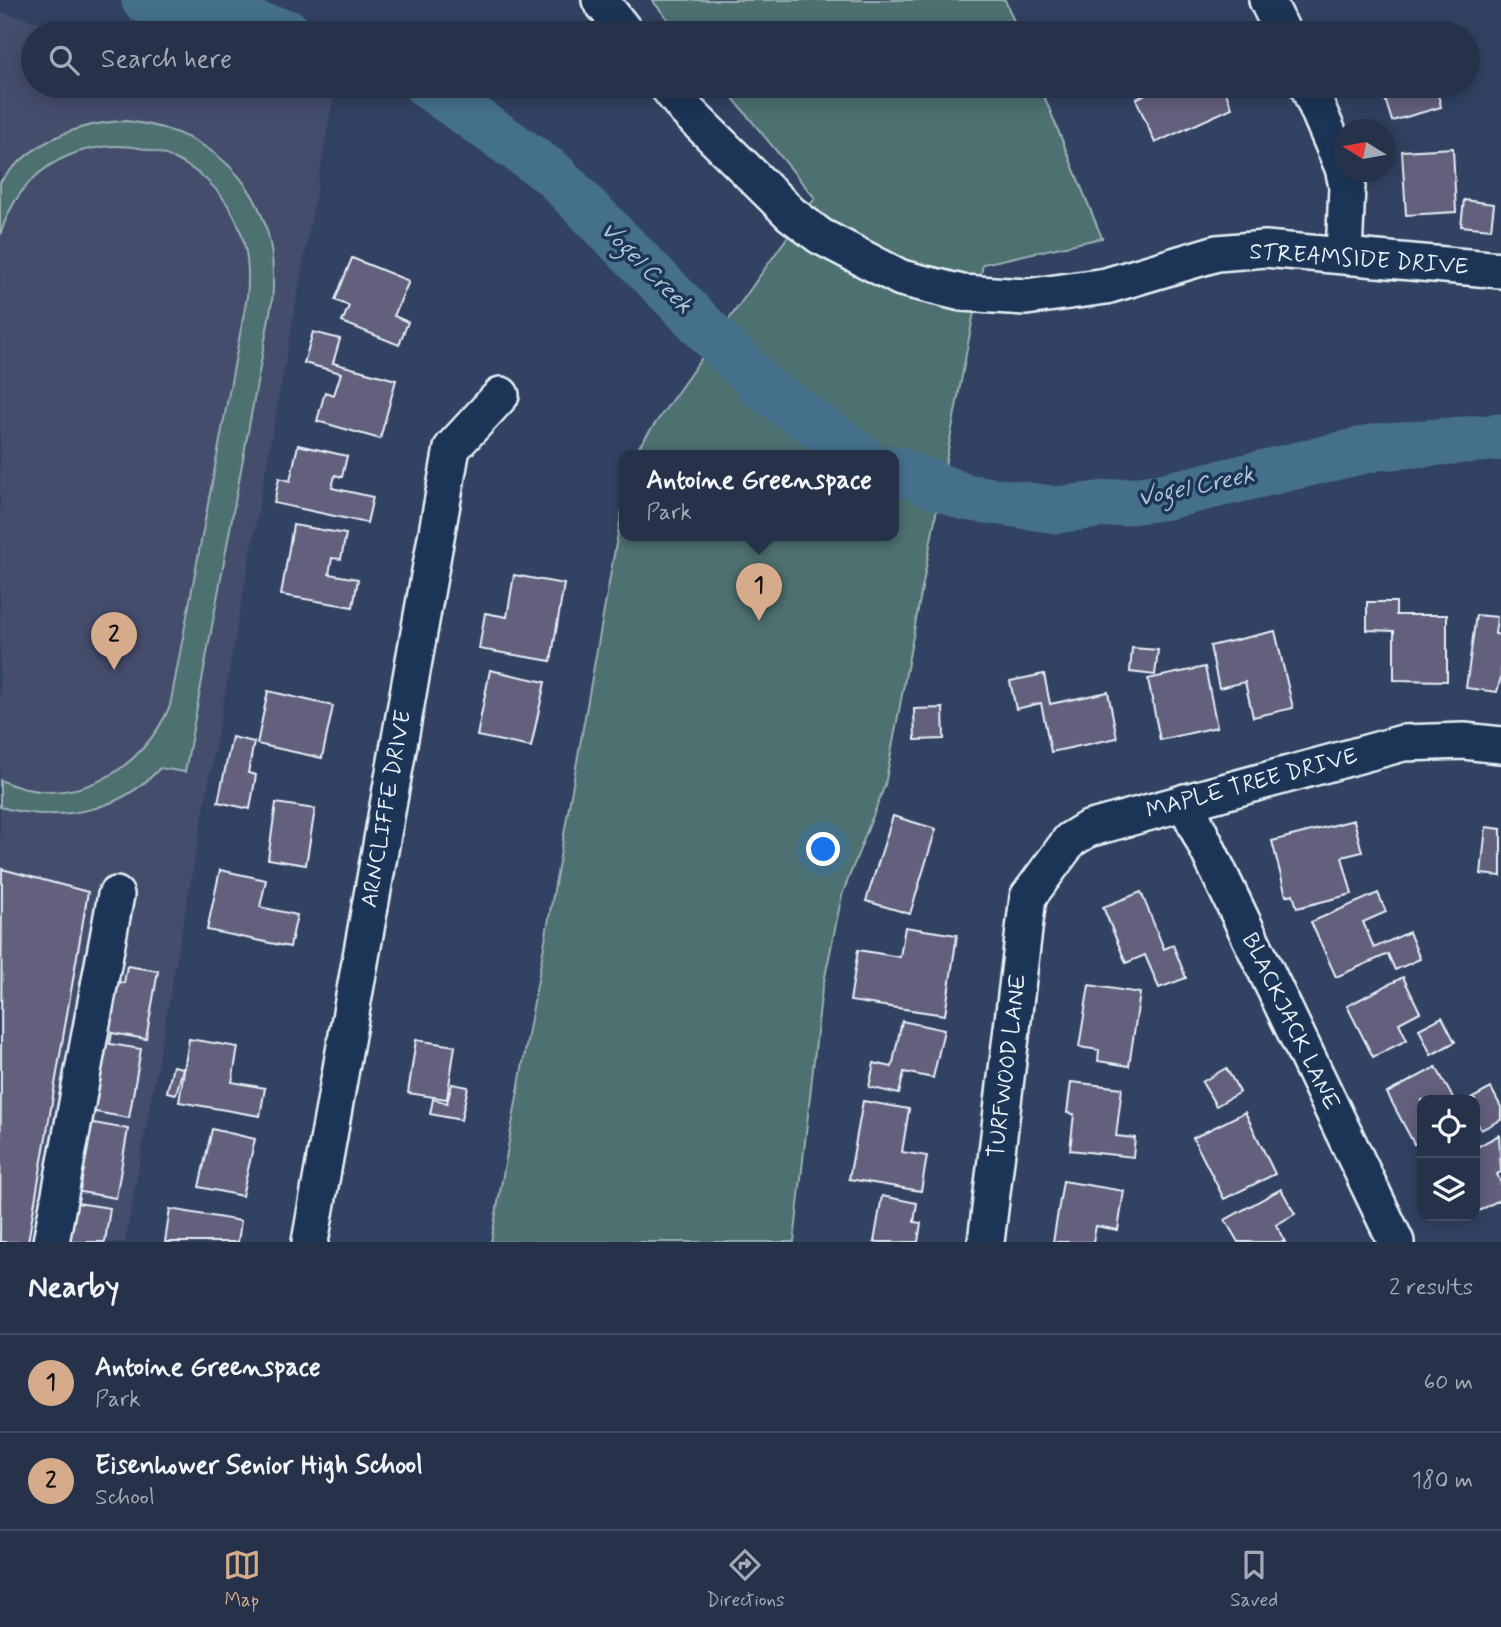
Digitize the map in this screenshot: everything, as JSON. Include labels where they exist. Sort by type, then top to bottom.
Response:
[{"type":"street","points":[[600,0],[617,21]]},
{"type":"street","points":[[1267,0],[1277,21]]},
{"type":"street","name":"STREAMSIDE DRIVE","points":[[676,98],[791,214],[820,236],[901,278],[962,293],[1026,297],[1106,286],[1217,253],[1265,249],[1501,270]]},
{"type":"street","points":[[1313,98],[1333,145]]},
{"type":"street","points":[[1344,255],[1346,182]]},
{"type":"street","name":"ARNCLIFFE DRIVE","points":[[310,1242],[452,448],[501,395]]},
{"type":"street","name":"MAPLE TREE DRIVE","points":[[1033,890],[1070,839],[1087,828],[1403,743],[1464,741],[1501,745]]},
{"type":"street","name":"BLACKJACK LANE","points":[[1185,802],[1396,1242]]},
{"type":"street","name":"TURFWOOD LANE","points":[[986,1242],[1028,897],[1033,890]]},
{"type":"street","points":[[51,1242],[116,895]]},
{"type":"shaded area","points":[[0,12],[35,21],[21,21],[21,98],[333,99],[125,1242],[0,1242]]},
{"type":"green space","points":[[652,0],[1005,0],[1014,21],[669,21]]},
{"type":"green space","points":[[733,98],[1045,98],[1102,238],[983,264],[885,785],[842,895],[821,996],[794,1242],[491,1242],[619,527],[619,541],[899,541],[899,450],[637,450],[815,198]]},
{"type":"green space","points":[[126,121],[161,128],[192,140],[219,157],[240,178],[257,204],[267,233],[273,266],[272,302],[185,772],[160,768],[126,795],[86,810],[65,814],[22,812],[0,807],[0,780],[26,789],[52,792],[101,780],[122,767],[141,750],[170,706],[247,297],[243,241],[222,197],[188,166],[146,149],[101,147],[59,160],[23,190],[0,236],[0,182],[26,156],[56,137],[72,131]]},
{"type":"building","points":[[1228,98],[1232,108],[1155,143],[1136,99]]},
{"type":"building","points":[[1385,98],[1439,98],[1441,107],[1396,120],[1391,119]]},
{"type":"building","points":[[1453,148],[1456,212],[1406,215],[1402,151]]},
{"type":"building","points":[[1464,200],[1494,204],[1491,229],[1461,226]]},
{"type":"building","points":[[352,258],[409,281],[394,316],[408,322],[399,345],[342,322],[349,306],[335,300]]},
{"type":"building","points":[[313,332],[340,339],[333,363],[396,380],[380,439],[317,421],[325,392],[334,395],[341,373],[304,363]]},
{"type":"building","points":[[298,445],[347,456],[342,477],[335,475],[332,488],[373,497],[367,523],[274,503],[279,478],[290,481]]},
{"type":"building","points":[[293,525],[346,534],[341,559],[332,558],[329,574],[358,579],[353,607],[281,595]]},
{"type":"building","points":[[514,575],[564,584],[551,661],[479,649],[485,613],[507,617]]},
{"type":"building","points":[[1367,602],[1396,602],[1396,615],[1447,615],[1447,681],[1394,680],[1394,631],[1367,630]]},
{"type":"building","points":[[1476,615],[1497,617],[1495,634],[1501,635],[1501,677],[1497,692],[1466,688]]},
{"type":"building","points":[[1275,631],[1293,708],[1253,717],[1245,682],[1219,688],[1210,646]]},
{"type":"building","points":[[1132,648],[1158,650],[1155,675],[1130,672]]},
{"type":"building","points":[[1205,667],[1217,727],[1160,740],[1148,679]]},
{"type":"building","points":[[490,670],[545,682],[531,747],[477,736]]},
{"type":"building","points":[[1044,674],[1050,704],[1108,692],[1117,738],[1051,752],[1041,703],[1016,709],[1010,681]]},
{"type":"building","points":[[268,691],[333,706],[322,758],[257,744]]},
{"type":"building","points":[[943,708],[944,739],[915,740],[914,709]]},
{"type":"building","points":[[232,737],[254,742],[248,773],[256,775],[250,809],[218,802]]},
{"type":"building","points":[[276,803],[315,809],[306,865],[268,859]]},
{"type":"building","points":[[893,816],[936,829],[910,914],[866,901]]},
{"type":"building","points":[[1354,820],[1362,852],[1342,857],[1352,894],[1297,908],[1293,894],[1286,896],[1272,841]]},
{"type":"building","points":[[1486,827],[1501,829],[1501,876],[1481,874]]},
{"type":"building","points":[[2,869],[88,892],[28,1242],[0,1242]]},
{"type":"building","points":[[220,870],[266,880],[260,907],[297,915],[290,947],[207,930]]},
{"type":"building","points":[[1141,892],[1164,949],[1173,945],[1186,978],[1159,988],[1145,955],[1126,963],[1103,907]]},
{"type":"building","points":[[1378,893],[1386,912],[1363,922],[1374,948],[1409,932],[1420,959],[1395,970],[1388,954],[1336,977],[1311,922]]},
{"type":"building","points":[[905,927],[957,935],[945,1015],[850,1001],[858,950],[900,957]]},
{"type":"building","points":[[127,966],[158,971],[146,1039],[112,1033],[110,1044],[141,1049],[129,1118],[90,1111],[112,981],[124,983]]},
{"type":"building","points":[[1403,977],[1420,1012],[1399,1023],[1407,1040],[1373,1057],[1347,1006]]},
{"type":"building","points":[[1089,985],[1140,993],[1129,1066],[1098,1061],[1099,1050],[1079,1047]]},
{"type":"building","points":[[1442,1017],[1455,1042],[1431,1055],[1419,1029]]},
{"type":"building","points":[[902,1021],[944,1030],[933,1078],[904,1072],[899,1094],[869,1087],[874,1063],[892,1067]]},
{"type":"building","points":[[189,1039],[238,1047],[232,1082],[265,1088],[260,1116],[179,1102]]},
{"type":"building","points":[[416,1040],[455,1046],[447,1099],[408,1093]]},
{"type":"building","points":[[173,1066],[183,1068],[176,1094],[167,1092]]},
{"type":"building","points":[[1436,1067],[1451,1095],[1417,1095],[1417,1142],[1414,1144],[1387,1093]]},
{"type":"building","points":[[1226,1068],[1240,1092],[1216,1106],[1202,1082]]},
{"type":"building","points":[[1071,1082],[1122,1088],[1116,1136],[1135,1138],[1133,1157],[1070,1150],[1074,1114],[1067,1113]]},
{"type":"building","points":[[452,1084],[468,1087],[461,1120],[430,1114],[433,1099],[447,1103]]},
{"type":"building","points":[[1491,1088],[1501,1107],[1501,1120],[1481,1130],[1480,1095]]},
{"type":"building","points":[[863,1101],[909,1109],[902,1152],[927,1156],[921,1191],[849,1179]]},
{"type":"building","points":[[1245,1112],[1275,1174],[1224,1199],[1193,1138]]},
{"type":"building","points":[[87,1122],[128,1129],[116,1198],[75,1191]]},
{"type":"building","points":[[212,1129],[255,1139],[242,1196],[199,1187]]},
{"type":"building","points":[[1499,1135],[1501,1172],[1497,1174],[1501,1183],[1501,1199],[1480,1210],[1480,1158],[1480,1145]]},
{"type":"building","points":[[1063,1181],[1124,1191],[1118,1230],[1096,1226],[1093,1242],[1053,1242]]},
{"type":"building","points":[[1281,1189],[1295,1214],[1276,1225],[1285,1242],[1238,1242],[1225,1220]]},
{"type":"building","points":[[882,1196],[917,1203],[914,1222],[921,1223],[918,1242],[874,1242]]},
{"type":"building","points":[[71,1202],[110,1208],[105,1242],[64,1242]]},
{"type":"building","points":[[170,1209],[241,1221],[238,1242],[165,1242]]},
{"type":"waterway","name":"Vogel Creek","points":[[145,0],[236,21]]},
{"type":"waterway","name":"Vogel Creek","points":[[445,98],[552,173],[763,387],[852,450]]},
{"type":"waterway","name":"Vogel Creek","points":[[899,471],[965,497],[1057,510],[1162,497],[1377,447],[1501,437]]},
{"type":"place","name":"Antoine Greenspace","points":[[759,621]]},
{"type":"place","name":"Eisenhower Senior High School","points":[[114,670]]}]
